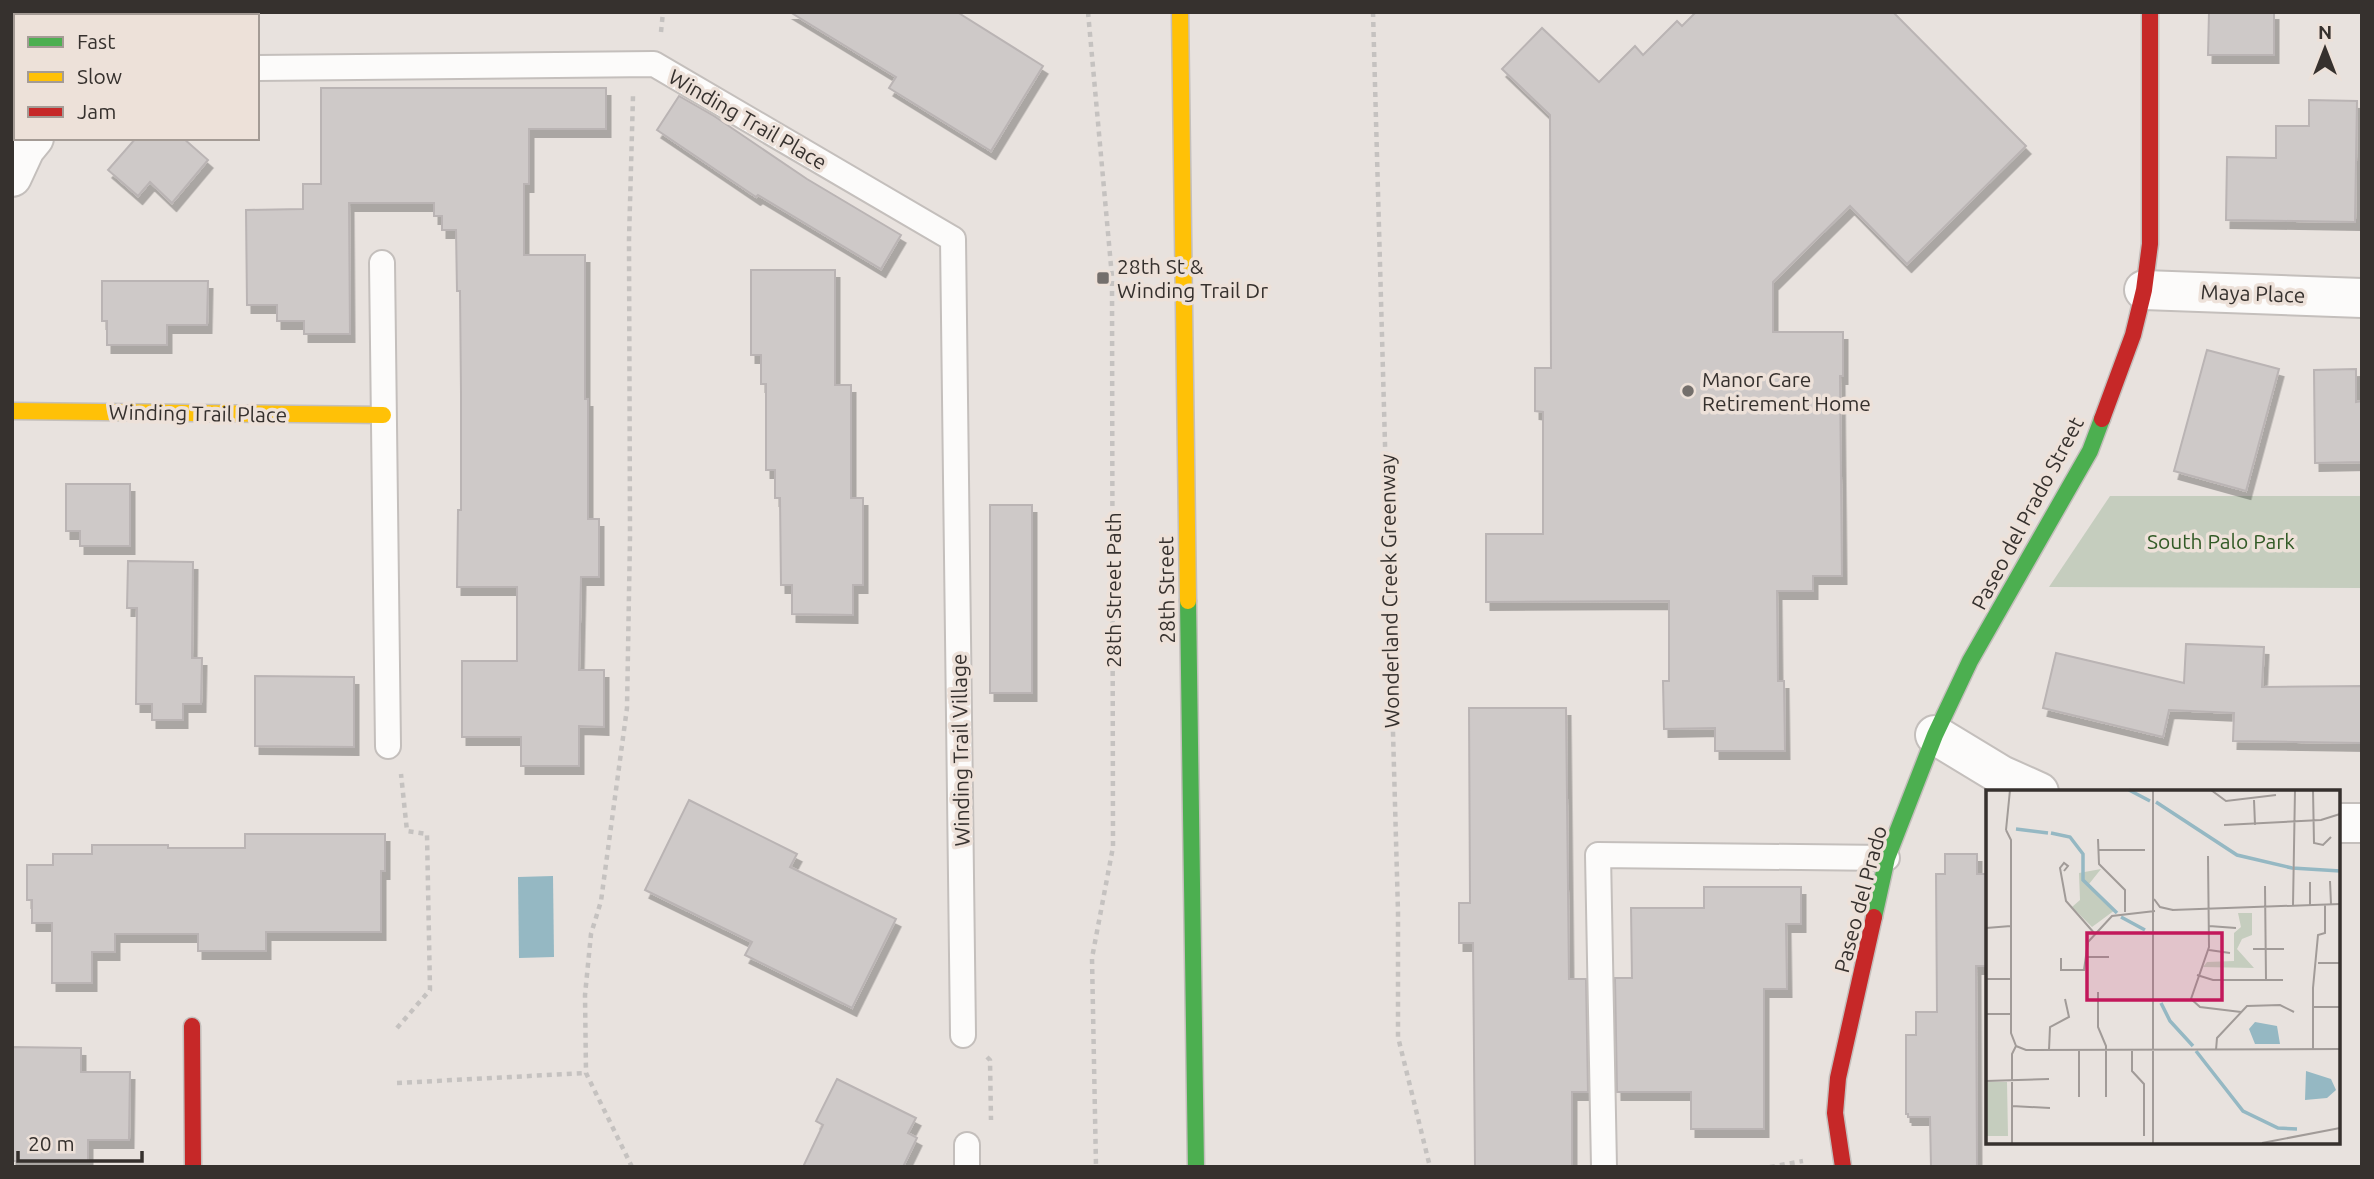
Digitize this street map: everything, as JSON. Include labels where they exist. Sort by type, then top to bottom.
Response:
[{"type":"main road","name":"28th Street","points":[[1180,12],[1196,1167]]},
{"type":"main road","name":"Paseo del Prado Street","points":[[1935,735],[1970,662],[2090,451],[2133,335],[2144,290],[2150,244],[2150,12]]},
{"type":"main road","name":"Winding Trail Place","points":[[12,411],[383,415]]},
{"type":"main road","name":"Paseo del Prado","points":[[1843,1167],[1835,1113],[1838,1078],[1887,858],[1935,735]]},
{"type":"main road","points":[[191,1026],[193,1167]]},
{"type":"street","points":[[12,177],[25,149],[32,140]]},
{"type":"street","name":"Maya Place","points":[[2144,290],[2362,298]]},
{"type":"street","points":[[1935,735],[2001,775],[2035,790]]},
{"type":"street","points":[[2339,823],[2362,823]]},
{"type":"lane","name":"Winding Trail Place","points":[[259,68],[654,64],[953,239],[956,466]]},
{"type":"lane","points":[[382,262],[388,746]]},
{"type":"lane","name":"Winding Trail Village","points":[[956,466],[963,1035]]},
{"type":"lane","points":[[1604,1167],[1598,855],[1887,858]]},
{"type":"path","points":[[632,1167],[586,1073],[585,995],[590,947],[601,901],[627,708],[630,537],[629,239],[634,89],[654,64],[661,44],[663,12]]},
{"type":"path","name":"28th Street Path","points":[[1088,12],[1112,277],[1113,847],[1092,958],[1096,1167]]},
{"type":"path","name":"Wonderland Creek Greenway","points":[[1373,12],[1398,912],[1398,1037],[1430,1167]]},
{"type":"path","points":[[388,746],[403,778],[407,831],[427,834],[430,990],[397,1028]]},
{"type":"path","points":[[963,1035],[990,1060],[991,1127],[967,1156]]},
{"type":"path","points":[[397,1083],[586,1073]]},
{"type":"green space","name":"South Palo Park","points":[[2110,496],[2362,496],[2362,588],[2049,587]]},
{"type":"water","points":[[553,876],[554,957],[519,958],[518,877]]},
{"type":"building","points":[[790,12],[957,12],[1043,66],[991,151],[889,88],[896,77]]},
{"type":"building","name":"Manor Care Retirement Home","points":[[1696,12],[1893,12],[2026,146],[1907,264],[1850,206],[1773,282],[1773,332],[1843,332],[1843,376],[1840,376],[1842,576],[1813,576],[1813,591],[1777,591],[1778,681],[1784,681],[1785,751],[1715,751],[1715,728],[1664,729],[1663,681],[1669,681],[1669,601],[1486,602],[1486,534],[1543,534],[1543,412],[1535,411],[1535,368],[1551,368],[1550,115],[1502,69],[1542,28],[1599,82],[1635,46],[1643,55],[1677,21],[1682,26]]},
{"type":"building","points":[[2209,12],[2274,12],[2274,55],[2208,55]]},
{"type":"building","points":[[321,88],[606,88],[606,129],[529,129],[529,184],[524,184],[524,255],[585,255],[588,519],[599,519],[599,577],[581,577],[579,670],[604,670],[604,727],[579,726],[579,766],[521,766],[521,737],[462,737],[462,661],[517,661],[517,587],[457,587],[458,510],[461,510],[461,394],[460,291],[457,291],[456,230],[442,230],[442,216],[434,216],[434,203],[349,203],[350,334],[304,334],[304,321],[277,321],[277,305],[247,305],[246,210],[303,209],[303,184],[321,184]]},
{"type":"building","points":[[679,96],[714,116],[807,179],[901,235],[881,269],[758,195],[756,197],[657,130]]},
{"type":"building","points":[[2309,100],[2357,101],[2355,222],[2226,220],[2227,157],[2276,158],[2276,126],[2309,126]]},
{"type":"building","points":[[134,140],[185,140],[208,160],[172,203],[150,182],[138,196],[108,170]]},
{"type":"building","points":[[751,270],[835,270],[835,385],[851,385],[851,498],[863,498],[863,585],[853,585],[853,615],[792,614],[792,585],[781,585],[780,498],[775,498],[775,470],[766,470],[766,384],[761,384],[761,355],[751,355]]},
{"type":"building","points":[[102,281],[208,281],[207,325],[167,325],[167,345],[107,345],[107,321],[102,321]]},
{"type":"building","points":[[2207,350],[2279,369],[2246,491],[2174,471]]},
{"type":"building","points":[[2356,369],[2356,402],[2362,401],[2362,462],[2315,463],[2314,370]]},
{"type":"building","points":[[66,484],[130,484],[130,546],[80,546],[80,531],[66,531]]},
{"type":"building","points":[[990,505],[1032,505],[1032,693],[990,693]]},
{"type":"building","points":[[128,561],[193,562],[192,658],[202,658],[201,704],[183,704],[183,720],[152,720],[152,704],[136,704],[137,608],[127,608]]},
{"type":"building","points":[[2186,644],[2264,647],[2262,687],[2362,686],[2362,743],[2233,741],[2234,713],[2169,710],[2163,737],[2043,708],[2056,653],[2184,683]]},
{"type":"building","points":[[255,676],[354,677],[354,747],[255,746]]},
{"type":"building","points":[[1469,708],[1566,708],[1569,979],[1586,979],[1588,1092],[1572,1092],[1572,1167],[1475,1167],[1473,943],[1459,943],[1459,903],[1470,903]]},
{"type":"building","points":[[689,800],[797,854],[790,867],[896,919],[852,1008],[745,955],[752,942],[645,890]]},
{"type":"building","points":[[245,834],[385,834],[385,871],[381,871],[381,932],[266,932],[266,951],[198,951],[198,934],[115,934],[115,952],[92,952],[92,983],[52,983],[52,923],[32,923],[32,900],[27,900],[27,865],[53,865],[53,854],[92,854],[92,845],[245,848]]},
{"type":"building","points":[[1945,854],[1977,854],[1977,874],[1986,874],[1986,966],[1976,966],[1977,1167],[1931,1167],[1930,1117],[1908,1117],[1906,1114],[1906,1035],[1916,1035],[1916,1012],[1937,1012],[1936,874],[1945,874]]},
{"type":"building","points":[[1704,887],[1801,887],[1801,924],[1786,924],[1787,989],[1764,989],[1764,1129],[1691,1129],[1691,1092],[1617,1092],[1615,978],[1632,978],[1631,908],[1704,908]]},
{"type":"building","points":[[12,1047],[81,1048],[81,1072],[130,1072],[129,1140],[88,1140],[88,1161],[12,1161]]},
{"type":"building","points":[[837,1079],[916,1118],[908,1133],[917,1138],[903,1167],[803,1167],[823,1125],[816,1121]]},
{"type":"traffic: fast","points":[[1874,917],[1887,858],[1935,735],[1970,661],[2090,451],[2102,419]]},
{"type":"traffic: fast","points":[[1188,601],[1196,1167]]},
{"type":"traffic: slow","points":[[1180,12],[1188,601]]},
{"type":"traffic: slow","points":[[12,411],[383,415]]},
{"type":"traffic: jam","points":[[2102,419],[2133,335],[2144,290],[2150,244],[2150,12]]},
{"type":"traffic: jam","points":[[1843,1167],[1835,1113],[1838,1078],[1874,917]]},
{"type":"traffic: jam","points":[[192,1026],[193,1167]]},
{"type":"place","name":"28th St & Winding Trail Dr","points":[[1103,278]]},
{"type":"place","name":"Manor Care Retirement Home","points":[[1688,391]]}]
